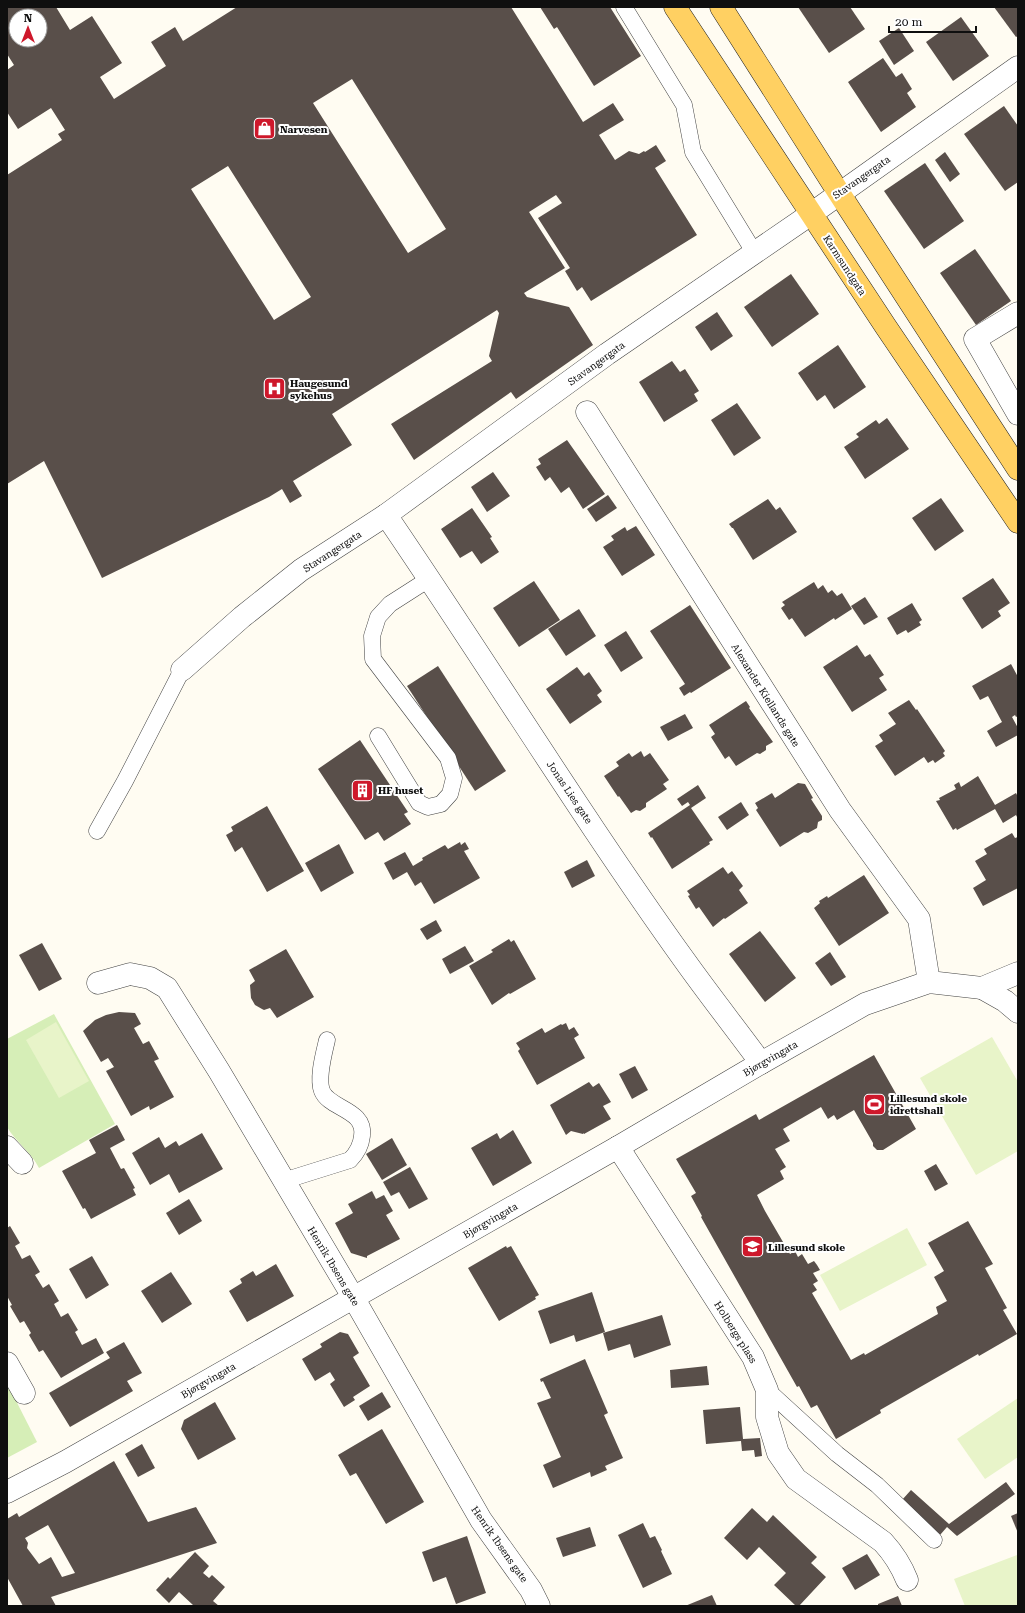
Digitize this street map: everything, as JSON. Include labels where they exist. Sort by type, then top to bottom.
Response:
[{"type":"main road","name":"Karmsundgata","points":[[674,7],[886,327],[1018,522]]},
{"type":"main road","points":[[722,7],[839,193],[1018,469]]},
{"type":"street","name":"Stavangergata","points":[[182,670],[242,617],[301,570],[386,516],[607,354],[811,214],[1018,67]]},
{"type":"street","points":[[1018,313],[975,339],[1018,414]]},
{"type":"street","name":"Alexander Kiellands gate","points":[[587,412],[840,810],[919,919],[929,982]]},
{"type":"street","name":"Jonas Lies gate","points":[[386,516],[561,780],[684,960],[761,1063]]},
{"type":"street","name":"Henrik Ibsens gate","points":[[98,983],[130,974],[150,978],[167,988],[219,1071],[353,1297],[481,1520],[531,1590],[539,1606]]},
{"type":"street","name":"Bjørgvingata","points":[[982,988],[1018,974]]},
{"type":"street","name":"Bjørgvingata","points":[[7,1492],[65,1462],[618,1147],[865,1004],[929,982],[982,988],[1005,1001],[1018,1012]]},
{"type":"street","points":[[7,1147],[22,1163]]},
{"type":"street","name":"Holbergs plass","points":[[618,1147],[753,1357],[767,1390],[767,1417],[778,1453],[796,1479],[883,1542],[894,1553],[902,1565],[907,1580]]},
{"type":"street","points":[[7,1363],[24,1393]]},
{"type":"lane","points":[[624,7],[684,105],[693,152],[754,252]]},
{"type":"lane","points":[[378,736],[419,803],[428,807],[441,804],[450,794],[454,778],[448,758],[374,659],[372,636],[378,617],[390,604],[429,579]]},
{"type":"lane","points":[[97,831],[125,781],[182,670]]},
{"type":"lane","points":[[283,1181],[350,1160],[356,1154],[362,1143],[363,1132],[358,1119],[348,1110],[326,1098],[322,1090],[320,1080],[327,1040]]},
{"type":"lane","points":[[767,1390],[837,1454],[877,1485],[934,1540]]},
{"type":"green space","points":[[54,1014],[115,1124],[39,1168],[36,1162],[7,1127],[7,1039]]},
{"type":"green space","points":[[56,1022],[89,1081],[59,1098],[26,1040]]},
{"type":"green space","points":[[992,1037],[1018,1082],[1018,1151],[976,1175],[920,1078]]},
{"type":"green space","points":[[907,1228],[927,1265],[840,1311],[820,1275]]},
{"type":"green space","points":[[7,1383],[37,1442],[7,1458]]},
{"type":"green space","points":[[1018,1398],[1018,1457],[985,1479],[957,1439]]},
{"type":"green space","points":[[1017,1555],[1018,1606],[965,1606],[954,1579]]},
{"type":"building","name":"Haugesund sykehus","points":[[7,7],[56,7],[70,30],[92,16],[122,63],[100,77],[114,99],[166,66],[151,42],[175,27],[183,41],[237,7],[511,7],[583,122],[613,103],[624,120],[599,135],[615,160],[629,151],[639,154],[656,145],[666,161],[655,168],[697,235],[591,301],[582,287],[577,291],[565,271],[570,268],[538,218],[562,203],[556,195],[529,212],[565,268],[524,293],[527,297],[569,307],[593,345],[516,399],[511,392],[414,460],[391,424],[492,361],[489,356],[499,313],[497,310],[332,414],[352,445],[293,481],[302,496],[290,503],[282,489],[269,497],[102,578],[44,461],[7,484],[7,175],[62,140],[58,134],[65,130],[51,108],[18,129],[7,112],[7,70],[14,65],[7,54]],"holes":[[[352,79],[446,229],[408,253],[313,103]],[[228,166],[311,297],[274,320],[191,189]]]},
{"type":"building","points":[[540,7],[610,7],[641,56],[594,86],[557,27],[554,29]]},
{"type":"building","points":[[798,7],[850,7],[865,29],[829,53]]},
{"type":"building","points":[[994,7],[1018,7],[1018,36],[1016,37]]},
{"type":"building","points":[[961,17],[989,56],[953,81],[926,42]]},
{"type":"building","points":[[899,28],[914,51],[894,65],[879,41]]},
{"type":"building","points":[[883,58],[896,77],[902,73],[912,89],[907,93],[916,107],[881,132],[848,82]]},
{"type":"building","points":[[1004,106],[1018,126],[1018,182],[1005,191],[964,134]]},
{"type":"building","points":[[945,152],[960,174],[950,182],[935,160]]},
{"type":"building","points":[[925,163],[964,221],[924,249],[884,191]]},
{"type":"building","points":[[975,249],[1011,301],[976,325],[940,273]]},
{"type":"building","points":[[791,274],[819,314],[772,347],[744,307]]},
{"type":"building","points":[[717,312],[733,336],[711,351],[695,327]]},
{"type":"building","points":[[838,345],[866,387],[834,409],[825,395],[817,401],[798,373]]},
{"type":"building","points":[[672,361],[680,372],[685,369],[699,391],[694,394],[698,401],[664,422],[639,382]]},
{"type":"building","points":[[737,403],[761,438],[734,456],[711,420]]},
{"type":"building","points":[[887,418],[909,449],[865,479],[844,447],[859,437],[856,434],[876,420],[879,424]]},
{"type":"building","points":[[567,440],[605,494],[583,509],[569,487],[561,493],[550,477],[545,481],[536,467],[541,464],[538,459]]},
{"type":"building","points":[[493,472],[510,496],[487,512],[471,487]]},
{"type":"building","points":[[608,495],[617,508],[596,522],[587,509]]},
{"type":"building","points":[[941,498],[964,531],[935,551],[912,518]]},
{"type":"building","points":[[768,499],[776,510],[780,507],[797,532],[753,560],[729,524]]},
{"type":"building","points":[[472,508],[492,537],[490,538],[499,552],[481,564],[472,551],[460,558],[441,529]]},
{"type":"building","points":[[636,526],[655,555],[622,576],[603,547],[614,540],[611,536],[625,527],[627,531]]},
{"type":"building","points":[[993,578],[1010,603],[998,611],[1001,616],[982,629],[962,598]]},
{"type":"building","points":[[534,581],[560,620],[519,647],[493,608]]},
{"type":"building","points":[[814,582],[818,589],[823,585],[828,593],[832,590],[837,596],[842,593],[852,609],[835,620],[834,618],[805,637],[792,618],[789,620],[781,608],[785,605],[782,602]]},
{"type":"building","points":[[865,597],[878,617],[864,625],[851,606]]},
{"type":"building","points":[[912,603],[922,620],[919,622],[921,625],[908,633],[906,630],[897,635],[887,618]]},
{"type":"building","points":[[690,605],[731,668],[684,696],[679,688],[685,684],[650,631]]},
{"type":"building","points":[[579,609],[596,636],[566,656],[548,629]]},
{"type":"building","points":[[626,631],[643,658],[621,672],[604,645]]},
{"type":"building","points":[[857,645],[865,657],[870,654],[884,675],[879,678],[887,690],[852,712],[823,667]]},
{"type":"building","points":[[1011,664],[1018,677],[1018,716],[1016,717],[1015,715],[1012,717],[1018,728],[1018,735],[996,747],[987,731],[1002,722],[988,696],[980,700],[972,686]]},
{"type":"building","points":[[438,666],[506,771],[475,791],[407,686]]},
{"type":"building","points":[[577,667],[584,676],[589,672],[602,691],[597,695],[602,702],[570,724],[546,689]]},
{"type":"building","points":[[909,700],[916,710],[917,709],[945,751],[943,753],[945,756],[935,763],[933,760],[928,763],[924,757],[895,776],[875,746],[883,741],[879,735],[896,724],[888,713]]},
{"type":"building","points":[[746,701],[750,707],[749,708],[773,742],[766,746],[766,750],[760,754],[757,753],[736,766],[729,756],[725,759],[711,737],[715,734],[709,725]]},
{"type":"building","points":[[685,714],[693,728],[668,741],[660,727]]},
{"type":"building","name":"HF huset","points":[[360,740],[408,812],[404,814],[411,824],[384,841],[378,832],[365,840],[318,769]]},
{"type":"building","points":[[641,751],[644,757],[650,753],[669,780],[663,784],[667,789],[646,803],[646,807],[640,811],[636,810],[631,813],[604,776],[619,766],[616,762],[629,753],[632,757]]},
{"type":"building","points":[[978,776],[995,805],[1016,793],[1018,797],[1018,819],[1016,815],[1003,823],[995,809],[957,830],[956,828],[953,830],[936,801],[940,800],[939,798],[956,789],[954,785],[959,782],[961,787]]},
{"type":"building","points":[[798,783],[805,784],[813,798],[811,799],[822,816],[822,820],[818,822],[817,828],[808,833],[804,832],[780,847],[756,810],[758,808],[755,803],[772,793],[775,798]]},
{"type":"building","points":[[698,785],[706,798],[691,808],[713,840],[709,842],[710,844],[672,869],[648,833],[690,805],[688,802],[682,806],[677,799]]},
{"type":"building","points":[[741,802],[749,815],[727,830],[718,817]]},
{"type":"building","points":[[267,806],[304,871],[267,892],[242,847],[235,852],[226,835],[233,831],[231,827]]},
{"type":"building","points":[[1012,833],[1015,838],[1018,837],[1018,888],[983,906],[973,888],[986,880],[975,861],[987,854],[984,849]]},
{"type":"building","points":[[460,842],[461,845],[465,842],[469,849],[464,851],[480,878],[434,904],[421,882],[415,886],[407,872],[393,880],[384,863],[405,852],[413,866],[423,860],[422,858],[445,845],[448,849]]},
{"type":"building","points":[[339,844],[354,873],[321,892],[305,863]]},
{"type":"building","points":[[587,860],[595,876],[572,888],[564,872]]},
{"type":"building","points":[[723,867],[728,874],[732,871],[743,886],[739,890],[748,903],[725,919],[724,918],[713,927],[699,907],[696,909],[688,896],[690,895],[687,891]]},
{"type":"building","points":[[864,875],[889,913],[839,946],[814,908],[820,903],[819,901],[827,896],[828,898]]},
{"type":"building","points":[[436,920],[442,931],[427,940],[420,929]]},
{"type":"building","points":[[760,931],[796,978],[765,1002],[729,954]]},
{"type":"building","points":[[509,939],[511,942],[514,940],[536,979],[510,994],[509,993],[492,1005],[469,966],[493,952],[491,950]]},
{"type":"building","points":[[42,943],[62,979],[39,991],[19,955]]},
{"type":"building","points":[[465,946],[474,961],[450,974],[442,959]]},
{"type":"building","points":[[286,949],[314,997],[277,1018],[270,1008],[264,1010],[255,1005],[251,998],[250,985],[255,981],[249,970]]},
{"type":"building","points":[[830,952],[846,977],[831,986],[815,963]]},
{"type":"building","points":[[119,1012],[135,1013],[141,1024],[134,1028],[143,1044],[149,1041],[159,1059],[154,1061],[174,1097],[150,1110],[149,1106],[131,1116],[106,1071],[114,1067],[108,1058],[101,1062],[83,1031],[95,1020],[106,1015]]},
{"type":"building","points":[[566,1023],[569,1030],[574,1027],[579,1035],[574,1038],[585,1058],[537,1085],[518,1051],[520,1049],[516,1043],[542,1028],[545,1033],[561,1024]]},
{"type":"building","name":"Lillesund skole","points":[[874,1055],[916,1129],[883,1150],[877,1150],[873,1146],[873,1143],[854,1110],[837,1120],[834,1115],[828,1119],[821,1107],[783,1129],[790,1141],[775,1149],[786,1167],[780,1171],[784,1179],[757,1195],[765,1211],[790,1254],[795,1251],[798,1257],[802,1254],[808,1264],[814,1261],[820,1270],[813,1273],[818,1281],[813,1284],[817,1290],[812,1293],[851,1360],[864,1353],[865,1355],[938,1314],[936,1307],[947,1301],[934,1277],[944,1271],[928,1243],[968,1221],[993,1264],[985,1268],[1007,1308],[1003,1310],[1017,1334],[979,1356],[978,1354],[880,1410],[881,1413],[836,1439],[817,1405],[811,1408],[799,1386],[797,1387],[701,1217],[702,1216],[691,1196],[696,1193],[676,1159],[756,1114],[759,1120]]},
{"type":"building","points":[[635,1066],[648,1090],[632,1099],[619,1074]]},
{"type":"building","points":[[589,1082],[593,1087],[599,1083],[611,1102],[603,1106],[611,1119],[584,1134],[571,1131],[566,1135],[550,1105]]},
{"type":"building","points":[[117,1125],[125,1140],[110,1148],[121,1169],[124,1168],[135,1188],[133,1189],[136,1195],[91,1219],[85,1208],[83,1209],[62,1171],[96,1153],[89,1140]]},
{"type":"building","points":[[513,1130],[532,1163],[493,1186],[471,1148],[497,1133],[500,1139]]},
{"type":"building","points":[[202,1133],[223,1169],[179,1193],[169,1174],[150,1185],[132,1153],[159,1137],[165,1148],[176,1141],[179,1146]]},
{"type":"building","points":[[392,1138],[407,1165],[382,1180],[366,1154]]},
{"type":"building","points":[[936,1164],[948,1184],[935,1191],[924,1171]]},
{"type":"building","points":[[410,1167],[428,1199],[409,1209],[399,1192],[391,1196],[383,1182]]},
{"type":"building","points":[[372,1191],[376,1199],[384,1195],[393,1211],[386,1215],[400,1239],[367,1256],[367,1258],[351,1253],[335,1223],[353,1213],[348,1204]]},
{"type":"building","points":[[189,1199],[202,1221],[179,1235],[166,1213]]},
{"type":"building","points":[[10,1226],[20,1243],[15,1246],[22,1259],[30,1255],[40,1272],[35,1275],[43,1288],[49,1284],[59,1301],[54,1304],[61,1317],[68,1313],[78,1330],[75,1332],[82,1345],[96,1338],[104,1353],[61,1378],[43,1350],[39,1352],[29,1335],[31,1333],[24,1321],[20,1323],[10,1306],[12,1305],[7,1296],[7,1228]]},
{"type":"building","points":[[506,1246],[507,1248],[511,1246],[539,1295],[535,1297],[536,1299],[499,1321],[468,1268]]},
{"type":"building","points":[[92,1256],[109,1285],[86,1299],[69,1269]]},
{"type":"building","points":[[276,1264],[294,1296],[247,1322],[229,1291],[242,1283],[240,1279],[253,1271],[256,1276]]},
{"type":"building","points":[[171,1272],[192,1304],[162,1323],[141,1291]]},
{"type":"building","points":[[592,1292],[605,1332],[576,1342],[574,1335],[550,1344],[538,1311]]},
{"type":"building","points":[[662,1315],[671,1345],[634,1358],[630,1344],[608,1351],[603,1333]]},
{"type":"building","points":[[340,1332],[348,1334],[359,1353],[353,1357],[370,1386],[353,1397],[355,1400],[344,1407],[330,1384],[335,1380],[330,1372],[315,1381],[302,1359],[322,1347],[320,1344]]},
{"type":"building","points":[[124,1342],[142,1373],[127,1381],[133,1391],[70,1427],[49,1393],[110,1358],[106,1352]]},
{"type":"building","points":[[585,1359],[608,1413],[604,1415],[623,1458],[605,1466],[607,1470],[591,1477],[590,1472],[553,1488],[543,1465],[561,1457],[537,1403],[551,1398],[543,1381],[541,1382],[540,1379]]},
{"type":"building","points":[[707,1366],[709,1385],[671,1388],[670,1370]]},
{"type":"building","points":[[382,1392],[391,1407],[368,1421],[359,1406]]},
{"type":"building","points":[[215,1402],[236,1439],[198,1460],[181,1429],[184,1420]]},
{"type":"building","points":[[740,1407],[743,1439],[760,1438],[762,1456],[755,1457],[754,1450],[742,1451],[741,1441],[706,1444],[703,1410]]},
{"type":"building","points":[[382,1429],[424,1502],[386,1524],[356,1473],[350,1476],[338,1455]]},
{"type":"building","points":[[142,1444],[155,1468],[138,1477],[125,1454]]},
{"type":"building","points":[[114,1461],[148,1522],[196,1507],[217,1543],[51,1597],[56,1606],[23,1606],[7,1577],[7,1519],[17,1513],[19,1517]],"holes":[[[48,1525],[75,1573],[62,1577],[51,1557],[39,1564],[27,1548],[28,1543],[25,1538]]]},
{"type":"building","points":[[1006,1482],[1015,1494],[957,1536],[947,1527],[940,1535],[902,1500],[911,1490],[949,1524]]},
{"type":"building","points":[[752,1508],[767,1522],[773,1515],[817,1557],[811,1563],[826,1577],[799,1606],[796,1606],[774,1585],[786,1573],[759,1547],[747,1560],[724,1538]]},
{"type":"building","points":[[1018,1513],[1018,1533],[1011,1516]]},
{"type":"building","points":[[643,1523],[650,1538],[655,1536],[672,1574],[643,1588],[618,1535]]},
{"type":"building","points":[[590,1527],[596,1546],[563,1557],[556,1538]]},
{"type":"building","points":[[467,1536],[486,1593],[456,1604],[446,1577],[433,1582],[422,1552]]},
{"type":"building","points":[[195,1552],[209,1566],[203,1573],[209,1578],[212,1575],[225,1587],[213,1601],[219,1606],[192,1606],[193,1605],[179,1592],[169,1603],[156,1590],[168,1577],[170,1579]]},
{"type":"building","points":[[867,1554],[880,1575],[855,1590],[842,1568]]},
{"type":"building","points":[[712,1595],[717,1606],[685,1606]]},
{"type":"building","points":[[898,1596],[902,1606],[878,1606],[878,1604]]},
{"type":"place","name":"Narvesen","points":[[264,129]]},
{"type":"place","name":"Haugesund sykehus","points":[[274,389]]},
{"type":"place","name":"HF huset","points":[[363,790]]},
{"type":"place","name":"Lillesund skole idrettshall","points":[[874,1104]]},
{"type":"place","name":"Lillesund skole","points":[[752,1247]]}]
